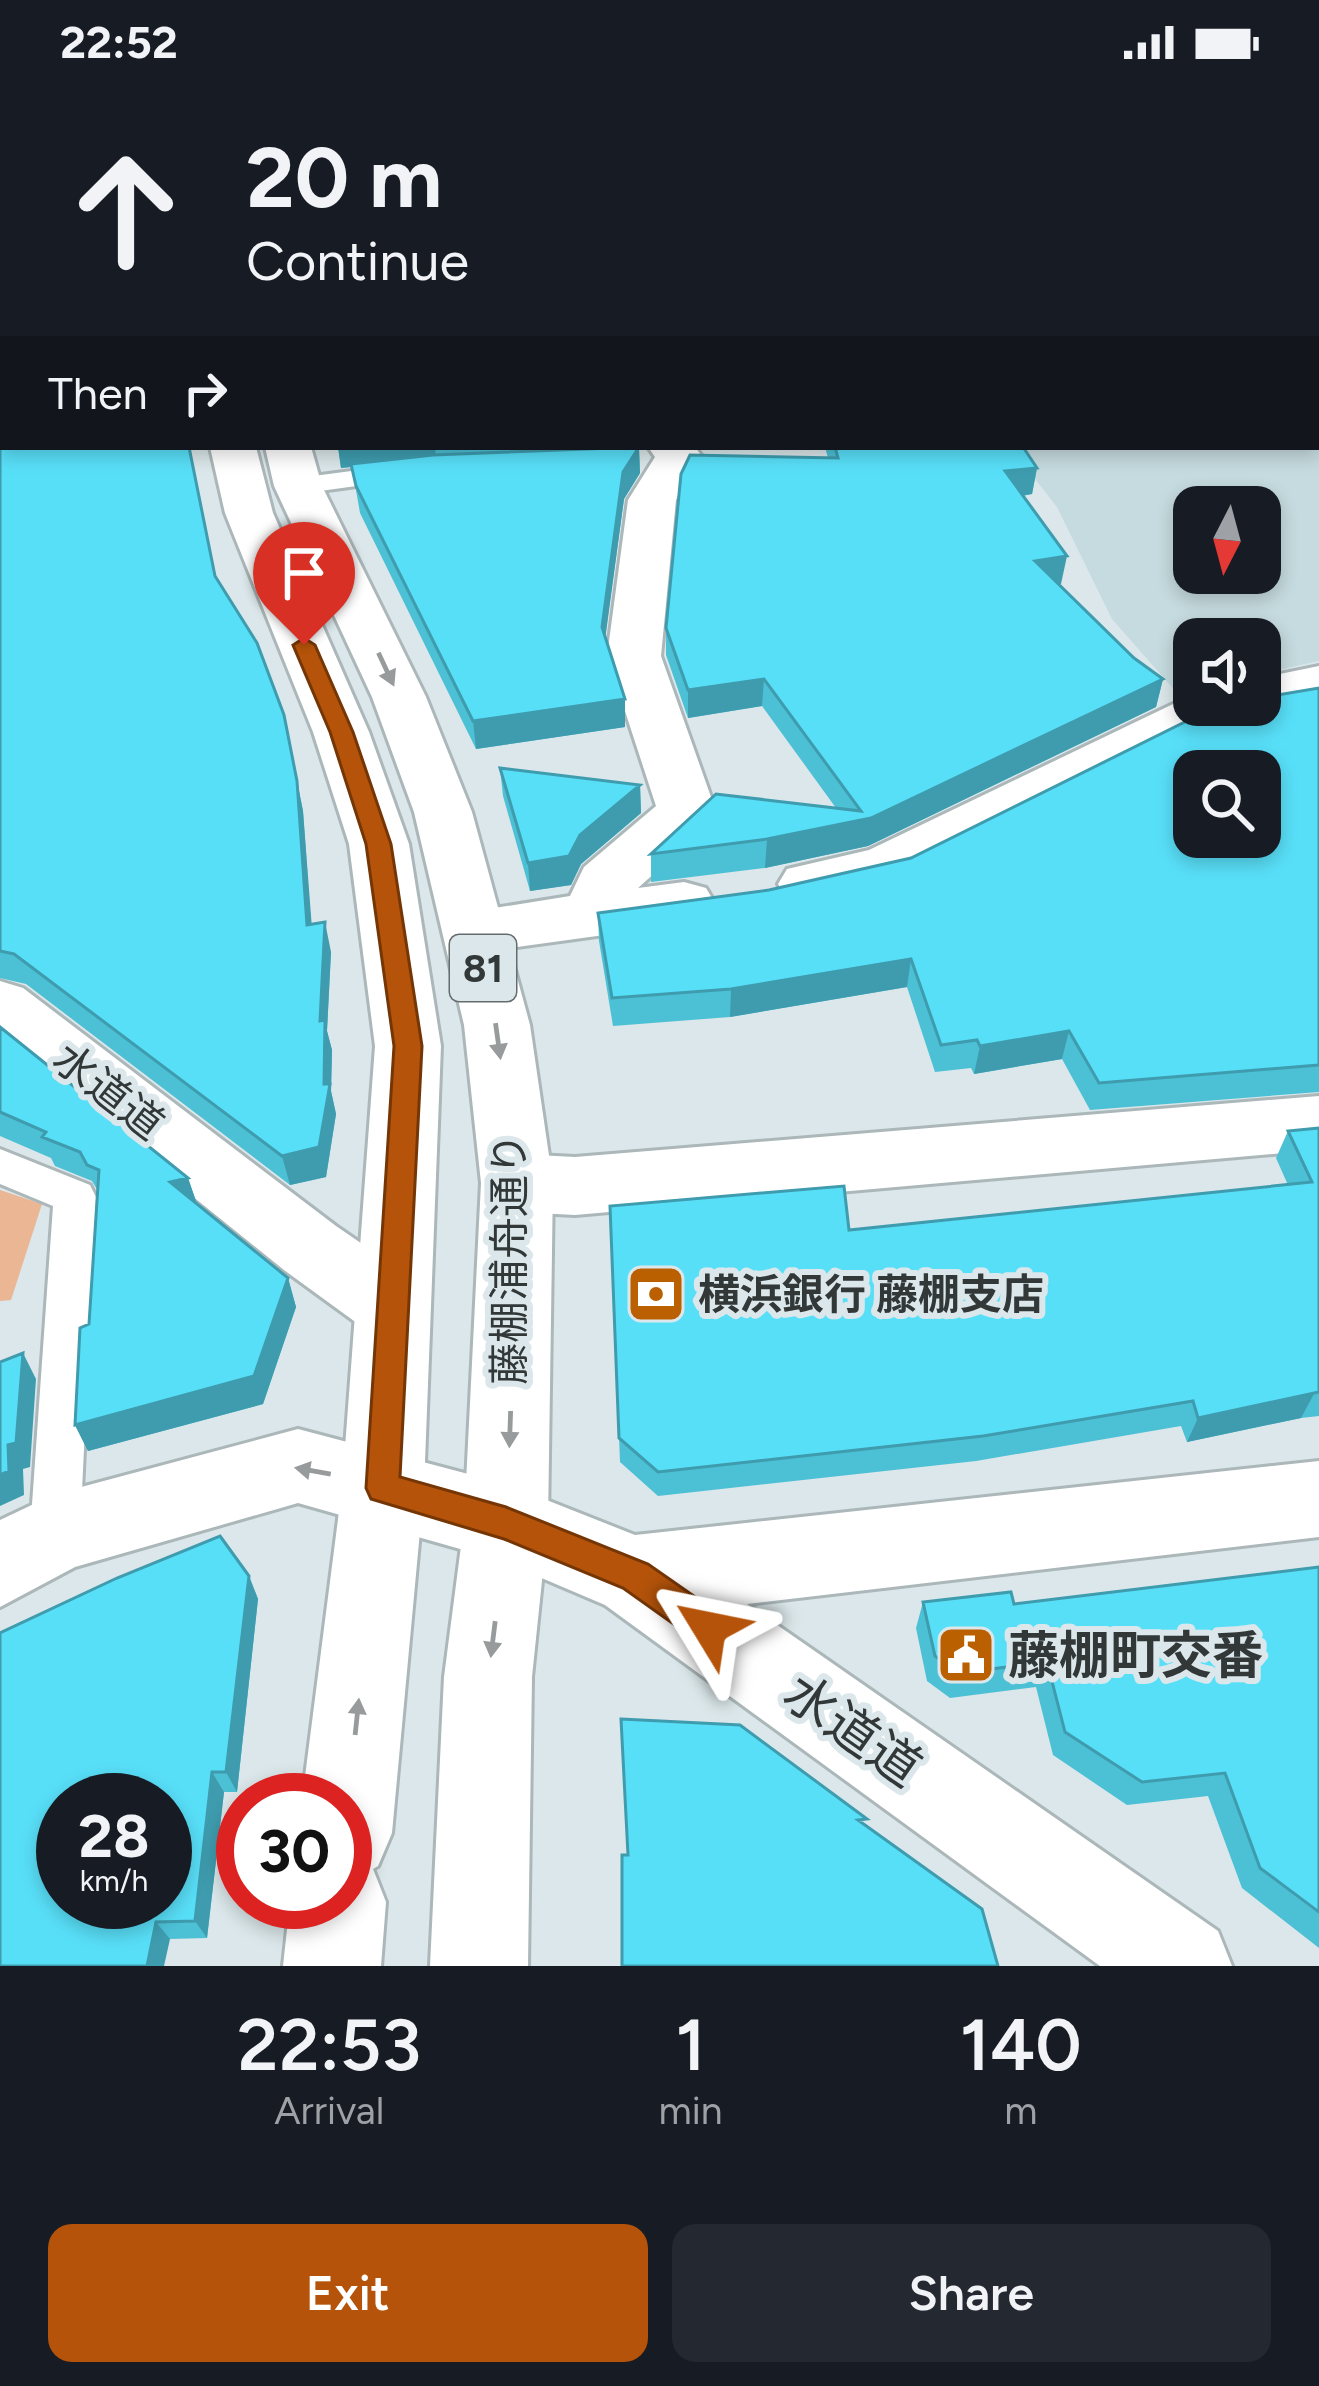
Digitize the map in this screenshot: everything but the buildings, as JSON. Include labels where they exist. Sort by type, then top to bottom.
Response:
[{"type":"street","name":"81","points":[[234,450],[248,513],[341,732],[379,844],[408,1046],[383,1488],[352,1773]]},
{"type":"street","points":[[594,914],[606,882],[688,811],[634,656],[652,500],[671,457]]},
{"type":"street","name":"藤棚浦舟通り","points":[[293,466],[399,697],[443,812],[497,1025],[517,1184],[506,1523],[488,1677],[478,1966]]},
{"type":"street","points":[[1281,690],[1319,682]]},
{"type":"street","points":[[473,931],[756,894],[885,867],[1173,724]]},
{"type":"street","name":"水道道","points":[[0,1004],[310,1249],[392,1306]]},
{"type":"street","points":[[517,1184],[575,1186],[1319,1123]]},
{"type":"street","name":"水道道","points":[[28,1550],[298,1466],[506,1523],[635,1576],[1183,1966]]},
{"type":"street","points":[[635,1576],[1319,1499]]},
{"type":"street","points":[[332,1966],[335,1929]]},
{"type":"lane","points":[[293,466],[436,469]]},
{"type":"lane","points":[[0,1166],[75,1197],[28,1550]]},
{"type":"shaded area","points":[[1012,450],[1319,450],[1319,661],[1281,669],[1281,618],[1173,618],[1173,688],[1112,619],[1057,507]]},
{"type":"shaded area","points":[[0,1190],[42,1204],[11,1300],[0,1301]]},
{"type":"place","name":"横浜銀行 藤棚支店","points":[[656,1294]]},
{"type":"place","name":"藤棚町交番","points":[[966,1655]]},
{"type":"route","points":[[304,645],[341,732],[379,844],[408,1046],[383,1488],[506,1523],[635,1576],[709,1628]]}]
